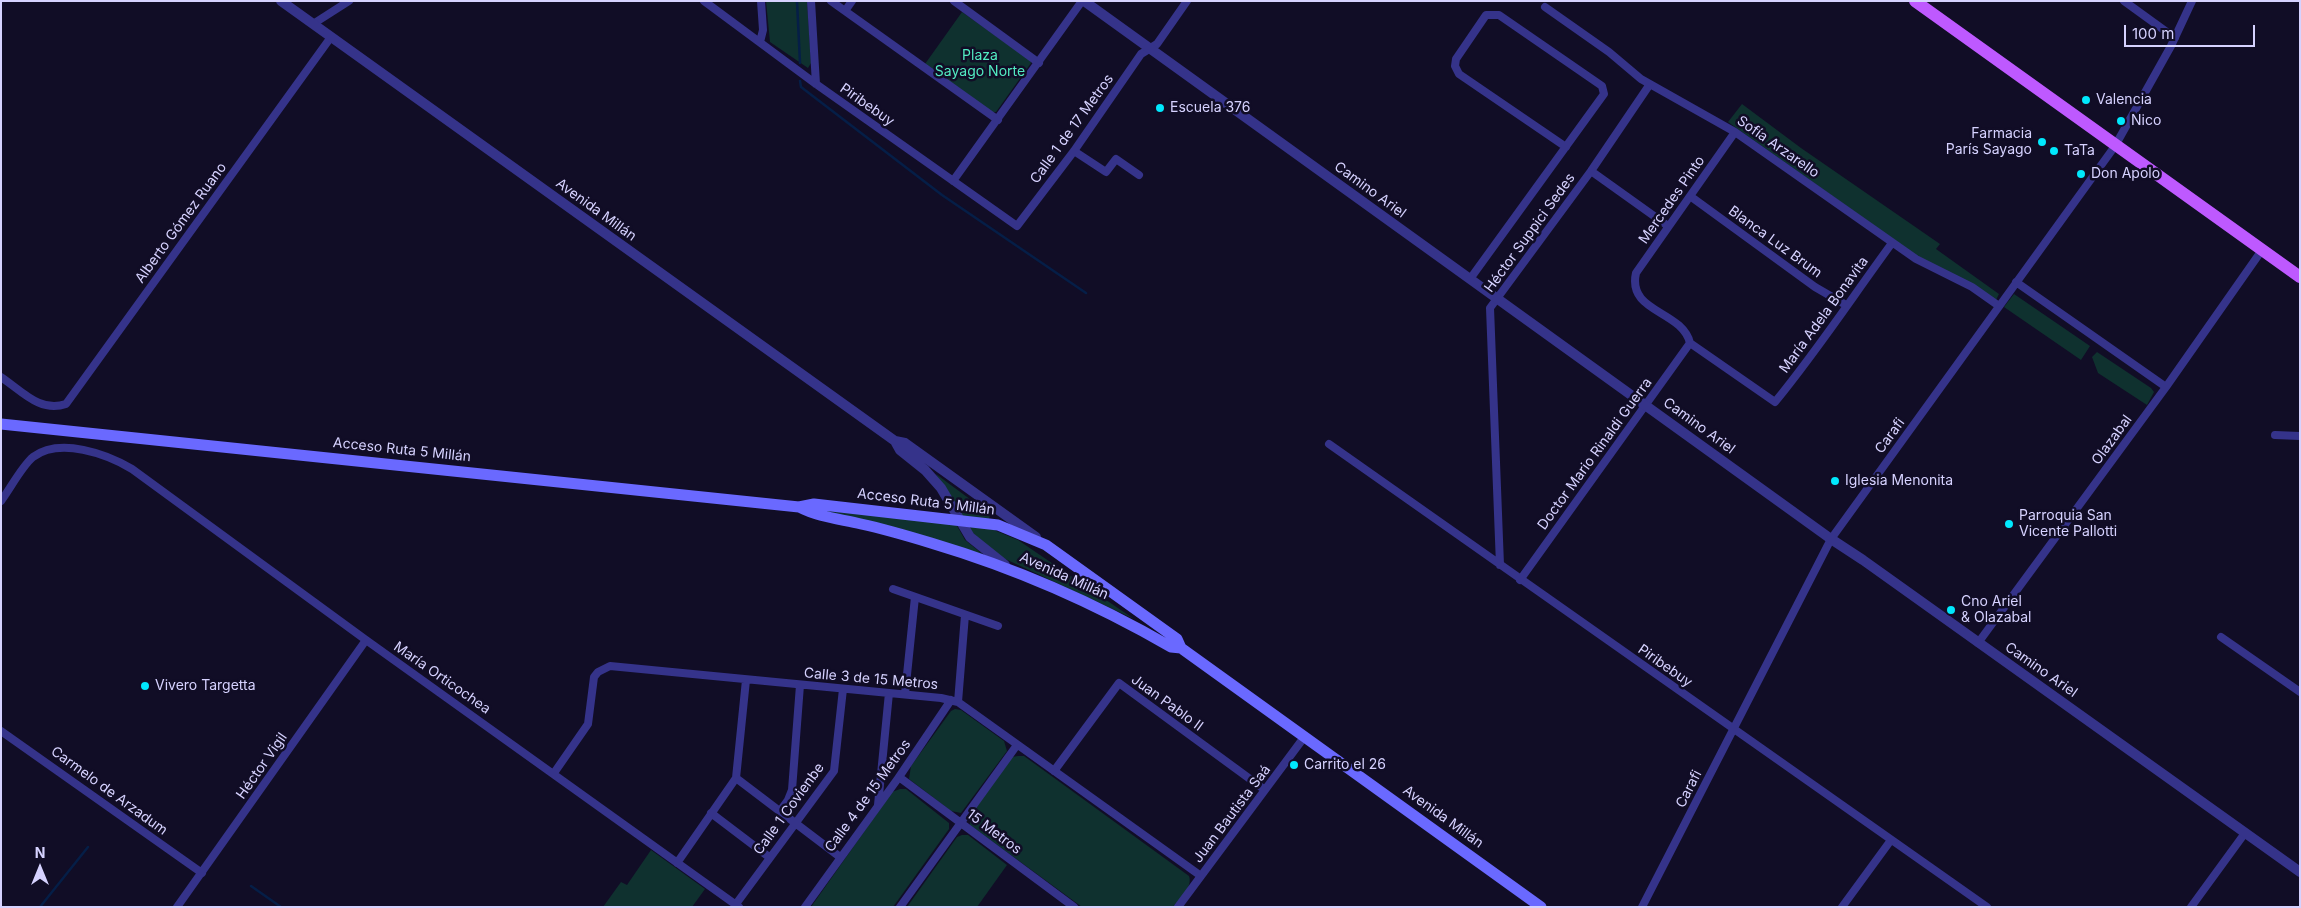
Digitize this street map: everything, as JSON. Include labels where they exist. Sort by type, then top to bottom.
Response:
[{"type":"main road","points":[[1915,1],[2300,277]]},
{"type":"main road","name":"Acceso Ruta 5 Millán","points":[[1,424],[799,507],[814,504],[958,519],[998,525],[1046,545]]},
{"type":"main road","name":"Acceso Ruta 5 Millán","points":[[799,507],[812,514],[863,524],[930,543],[1016,572]]},
{"type":"main road","name":"Avenida Millán","points":[[1046,545],[1177,639],[1181,648]]},
{"type":"main road","name":"Avenida Millán","points":[[1016,572],[1107,612],[1171,647],[1181,648],[1541,907]]},
{"type":"street","name":"Avenida Millán","points":[[281,1],[895,441],[905,443],[1046,545]]},
{"type":"street","points":[[313,24],[350,1]]},
{"type":"street","name":"Piribebuy","points":[[704,1],[816,84],[1017,226]]},
{"type":"street","points":[[760,42],[763,30],[761,1]]},
{"type":"street","points":[[811,1],[816,84]]},
{"type":"street","points":[[831,1],[998,120]]},
{"type":"street","points":[[845,11],[852,1]]},
{"type":"street","points":[[954,1],[1039,62]]},
{"type":"street","points":[[953,181],[1083,1]]},
{"type":"street","name":"Camino Ariel","points":[[1083,1],[1831,539],[2300,872]]},
{"type":"street","name":"Calle 1 de 17 Metros","points":[[1017,226],[1074,151],[1141,54],[1157,44],[1187,1]]},
{"type":"street","points":[[2124,1],[2175,38]]},
{"type":"street","name":"Carafi","points":[[1642,907],[1831,539],[2116,146],[2175,38],[2192,1]]},
{"type":"street","name":"Sofía Arzarello","points":[[1545,7],[1650,84],[1735,132],[1916,259],[1972,288],[1999,306]]},
{"type":"street","points":[[1470,279],[1566,147],[1604,94],[1602,86],[1499,14],[1486,15],[1456,59],[1455,66],[1459,74],[1566,147]]},
{"type":"street","name":"Alberto Gómez Ruano","points":[[1,376],[42,406],[55,408],[66,404],[331,37]]},
{"type":"street","name":"Héctor Suppici Sedes","points":[[1500,565],[1490,308],[1591,171],[1650,84]]},
{"type":"street","name":"Mercedes Pinto","points":[[1690,343],[1684,329],[1638,297],[1635,285],[1636,273],[1735,132]]},
{"type":"street","points":[[1074,151],[1106,172],[1116,159],[1139,175]]},
{"type":"street","points":[[1591,171],[1668,226]]},
{"type":"street","name":"Blanca Luz Brum","points":[[1690,196],[1816,287],[1846,305]]},
{"type":"street","name":"María Adela Bonavita","points":[[1690,343],[1775,402],[1812,356],[1846,305],[1892,243]]},
{"type":"street","name":"Olazabal","points":[[1978,643],[2166,387],[2262,250]]},
{"type":"street","points":[[2016,282],[2166,387]]},
{"type":"street","name":"Doctor Mario Rinaldi Guerra","points":[[1520,580],[1690,343]]},
{"type":"street","points":[[2275,435],[2300,436]]},
{"type":"street","name":"Avenida Millán","points":[[895,441],[900,450],[926,470],[941,488],[970,537],[1016,572]]},
{"type":"street","name":"Piribebuy","points":[[1329,444],[1987,907]]},
{"type":"street","name":"María Orticochea","points":[[1,501],[32,458],[43,452],[59,448],[89,451],[112,457],[132,469],[366,640],[737,906]]},
{"type":"street","points":[[893,589],[998,626]]},
{"type":"street","points":[[905,694],[915,596]]},
{"type":"street","points":[[954,701],[965,614]]},
{"type":"street","points":[[2221,637],[2300,692]]},
{"type":"street","name":"Héctor Vigil","points":[[177,907],[366,640]]},
{"type":"street","name":"Calle 3 de 15 Metros","points":[[554,773],[588,724],[594,678],[604,668],[610,666],[905,694],[954,701],[1201,876]]},
{"type":"street","points":[[677,863],[736,778],[746,680]]},
{"type":"street","name":"Juan Pablo II","points":[[1054,772],[1119,683],[1265,790]]},
{"type":"street","points":[[780,810],[791,795],[800,685]]},
{"type":"street","name":"Calle 1 Covienbe","points":[[737,906],[769,857],[834,771],[843,689]]},
{"type":"street","points":[[878,806],[890,693]]},
{"type":"street","name":"Calle 4 de 15 Metros","points":[[805,907],[954,701]]},
{"type":"street","name":"Carmelo de Arzadum","points":[[1,731],[202,873]]},
{"type":"street","name":"Juan Bautista Saá","points":[[1178,907],[1305,736]]},
{"type":"street","points":[[900,907],[1017,745]]},
{"type":"street","points":[[736,778],[840,857]]},
{"type":"street","name":"15 Metros","points":[[898,778],[1074,907]]},
{"type":"street","points":[[712,813],[769,857]]},
{"type":"street","points":[[2191,907],[2246,833]]},
{"type":"street","points":[[1842,907],[1891,840]]},
{"type":"green space","points":[[766,1],[807,1],[811,63],[808,68],[770,42]]},
{"type":"green space","name":"Plaza Sayago Norte","points":[[962,12],[1030,60],[1031,63],[996,112],[992,112],[925,64]]},
{"type":"green space","points":[[1742,104],[1801,148],[1940,244],[1936,249],[1999,294],[1996,300],[1924,261],[1728,122]]},
{"type":"green space","points":[[2014,294],[2090,346],[2081,360],[2004,307]]},
{"type":"green space","points":[[2097,352],[2151,388],[2154,392],[2147,405],[2098,373],[2092,357]]},
{"type":"green space","points":[[936,474],[990,514],[989,519],[960,516]]},
{"type":"green space","points":[[821,510],[956,524],[965,540],[986,557]]},
{"type":"green space","points":[[966,525],[994,530],[1018,540],[1134,619],[1001,557],[986,548]]},
{"type":"green space","points":[[955,709],[961,710],[1004,741],[1007,751],[961,813],[951,811],[909,779],[911,766],[951,711]]},
{"type":"green space","points":[[1024,756],[1189,876],[1188,888],[1173,907],[1082,907],[970,825],[970,816],[1012,757]]},
{"type":"green space","points":[[906,789],[949,823],[949,829],[893,907],[811,907],[892,792]]},
{"type":"green space","points":[[968,835],[1007,865],[977,907],[907,907],[957,837]]},
{"type":"green space","points":[[651,850],[705,889],[692,907],[603,907],[621,882],[627,885]]},
{"type":"waterway","points":[[797,1],[800,63]]},
{"type":"waterway","points":[[800,81],[801,87],[942,195],[1086,293]]},
{"type":"waterway","points":[[40,907],[88,847]]},
{"type":"waterway","points":[[251,886],[281,907]]},
{"type":"place","name":"Valencia","points":[[2086,100]]},
{"type":"place","name":"Escuela 376","points":[[1160,108]]},
{"type":"place","name":"Nico","points":[[2121,121]]},
{"type":"place","name":"Farmacia París Sayago","points":[[2042,142]]},
{"type":"place","name":"TaTa","points":[[2054,151]]},
{"type":"place","name":"Don Apolo","points":[[2081,174]]},
{"type":"place","name":"Iglesia Menonita","points":[[1835,481]]},
{"type":"place","name":"Parroquia San Vicente Pallotti","points":[[2009,524]]},
{"type":"place","name":"Cno Ariel & Olazabal","points":[[1951,610]]},
{"type":"place","name":"Vivero Targetta","points":[[145,686]]},
{"type":"place","name":"Carrito el 26","points":[[1294,765]]}]
